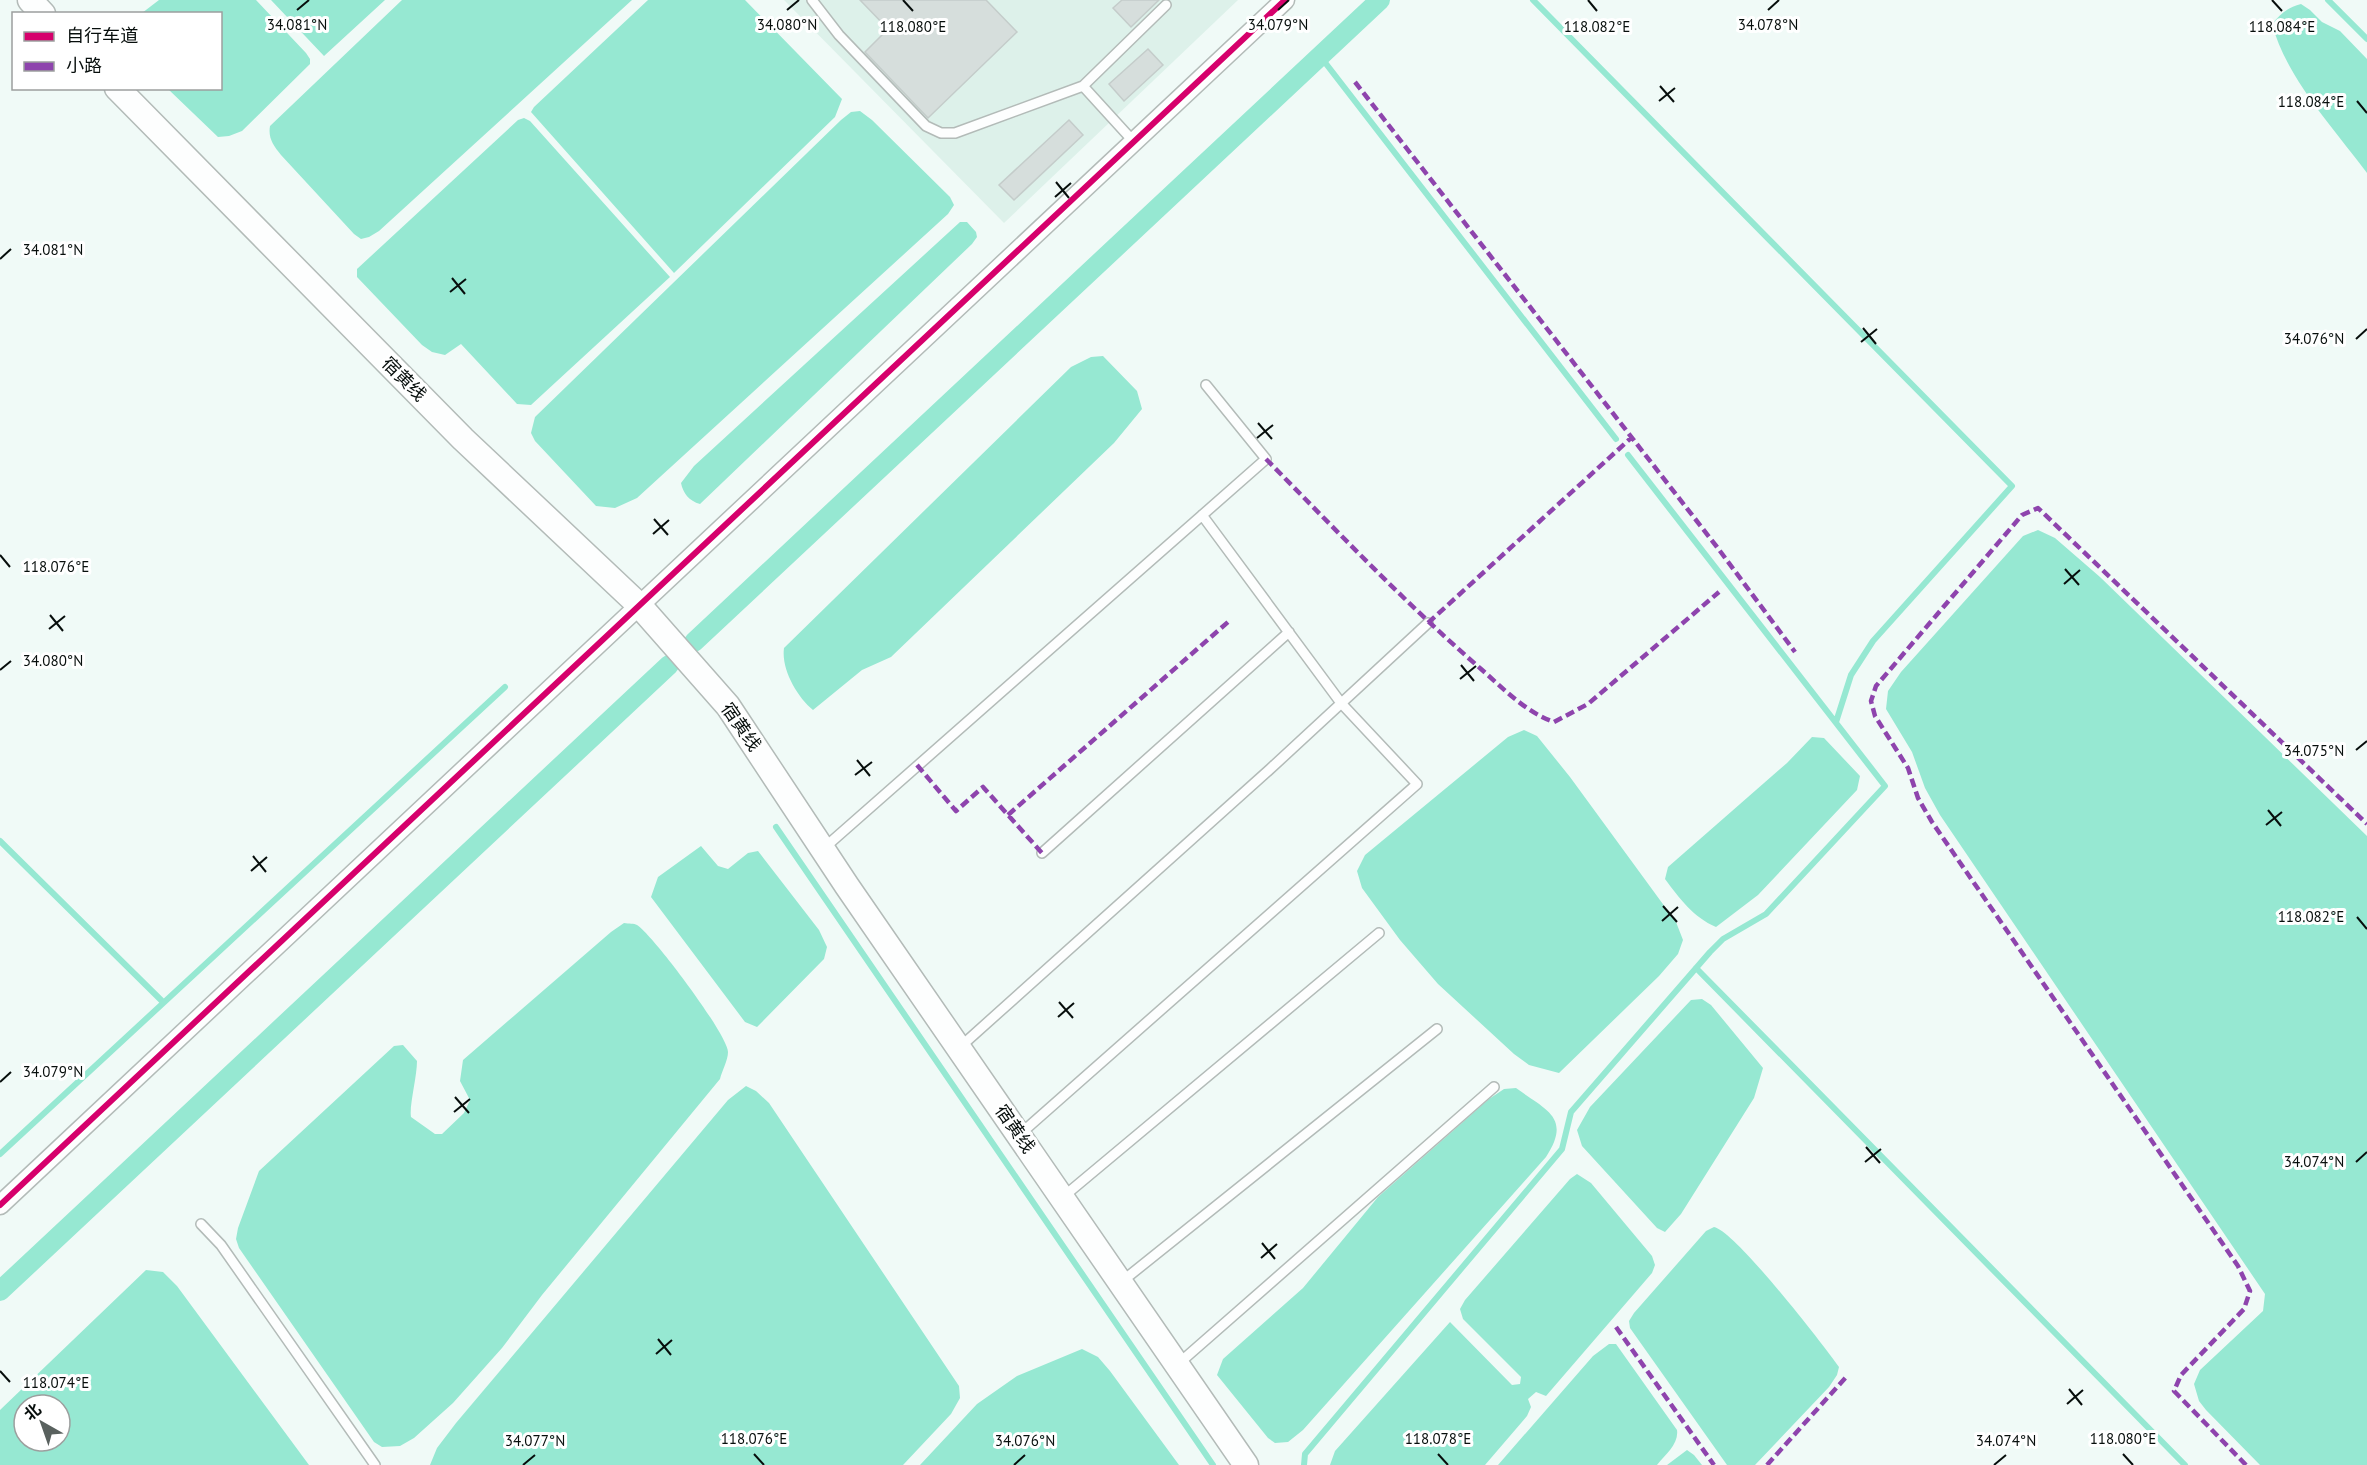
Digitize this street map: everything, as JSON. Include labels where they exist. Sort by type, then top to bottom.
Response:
[{"type":"main road","points":[[30,0],[41,12]]},
{"type":"main road","name":"宿黄线","points":[[119,90],[463,439],[639,605],[728,706],[958,1048],[1246,1465]]},
{"type":"street","points":[[0,1205],[1134,142],[1279,2]]},
{"type":"lane","points":[[812,0],[839,34],[926,126],[942,133],[955,133],[1083,86],[1166,5]]},
{"type":"lane","points":[[1083,86],[1134,142]]},
{"type":"lane","points":[[823,849],[1266,459],[1206,386]]},
{"type":"lane","points":[[1019,1135],[1417,784],[1341,703],[1202,515]]},
{"type":"lane","points":[[958,1048],[1269,770],[1428,623]]},
{"type":"lane","points":[[1042,853],[1289,632]]},
{"type":"lane","points":[[1062,1198],[1379,933]]},
{"type":"lane","points":[[1120,1282],[1437,1029]]},
{"type":"lane","points":[[1177,1365],[1494,1087]]},
{"type":"lane","points":[[201,1224],[221,1245],[375,1465]]},
{"type":"shaded area","points":[[159,0],[256,0],[306,53],[310,64],[242,131],[218,137],[169,90],[222,90],[222,12],[143,12]]},
{"type":"shaded area","points":[[271,0],[385,0],[324,56]]},
{"type":"shaded area","points":[[402,0],[632,0],[379,231],[361,239],[281,155],[272,141],[270,126]]},
{"type":"shaded area","points":[[648,0],[745,0],[842,99],[835,117],[674,273],[531,112]]},
{"type":"shaded area","points":[[784,0],[1238,0],[1004,223]]},
{"type":"shaded area","points":[[2301,4],[2322,22],[2340,31],[2367,59],[2367,173],[2312,102],[2288,64],[2279,44],[2272,24],[2285,11]]},
{"type":"shaded area","points":[[860,111],[950,197],[954,205],[948,214],[637,498],[615,508],[596,506],[535,441],[531,433],[535,417],[841,120],[851,112]]},
{"type":"shaded area","points":[[524,118],[530,121],[670,277],[531,405],[517,404],[461,344],[445,355],[432,352],[422,345],[357,277],[357,269],[518,120]]},
{"type":"shaded area","points":[[960,222],[967,222],[976,232],[977,237],[972,244],[700,504],[690,499],[681,483],[694,466]]},
{"type":"shaded area","points":[[1103,356],[1137,391],[1142,409],[1114,443],[891,657],[862,670],[813,710],[801,698],[791,682],[785,665],[784,648],[1071,367],[1091,357]]},
{"type":"shaded area","points":[[2038,530],[2055,538],[2100,577],[2367,836],[2367,1465],[2260,1465],[2199,1401],[2194,1384],[2200,1370],[2263,1311],[2265,1294],[1940,815],[1925,788],[1912,752],[1886,709],[1888,691],[1901,672],[2023,536]]},
{"type":"shaded area","points":[[1524,730],[1537,736],[1570,777],[1676,922],[1683,940],[1678,954],[1659,976],[1559,1073],[1529,1065],[1514,1054],[1438,984],[1400,940],[1362,888],[1357,871],[1365,855],[1508,737]]},
{"type":"shaded area","points":[[1812,737],[1824,738],[1860,776],[1857,790],[1758,895],[1716,927],[1708,923],[1688,907],[1665,879],[1668,867],[1787,763]]},
{"type":"shaded area","points":[[701,846],[718,866],[728,869],[748,853],[758,851],[819,930],[827,947],[824,959],[757,1027],[745,1022],[651,897],[658,877]]},
{"type":"shaded area","points":[[624,923],[636,924],[646,933],[689,986],[716,1026],[728,1052],[720,1079],[542,1295],[502,1348],[453,1403],[414,1438],[400,1446],[382,1447],[374,1442],[239,1248],[236,1239],[238,1228],[259,1171],[394,1046],[403,1045],[417,1061],[411,1117],[435,1134],[442,1134],[464,1113],[470,1100],[460,1081],[463,1060]]},
{"type":"shaded area","points":[[1702,999],[1711,1005],[1763,1068],[1754,1098],[1681,1214],[1665,1232],[1657,1228],[1582,1146],[1577,1130],[1590,1107],[1691,1000]]},
{"type":"shaded area","points":[[746,1086],[756,1091],[769,1103],[959,1386],[960,1398],[951,1414],[903,1465],[430,1465],[437,1448],[456,1423],[728,1100]]},
{"type":"shaded area","points":[[1516,1088],[1546,1109],[1556,1123],[1553,1143],[1546,1157],[1303,1430],[1288,1442],[1275,1443],[1268,1438],[1217,1375],[1223,1359],[1303,1288],[1378,1197],[1489,1099],[1504,1089]]},
{"type":"shaded area","points":[[1577,1174],[1591,1183],[1652,1256],[1655,1265],[1652,1273],[1546,1396],[1536,1392],[1528,1399],[1531,1407],[1527,1416],[1485,1465],[1330,1465],[1335,1451],[1450,1322],[1512,1385],[1520,1384],[1521,1377],[1463,1319],[1460,1309],[1465,1300],[1570,1179]]},
{"type":"shaded area","points":[[1714,1227],[1725,1233],[1758,1267],[1798,1313],[1839,1367],[1829,1387],[1755,1465],[1727,1465],[1630,1328],[1629,1321],[1634,1313],[1706,1231]]},
{"type":"shaded area","points":[[146,1270],[163,1272],[177,1286],[309,1465],[0,1465],[0,1410],[12,1398],[12,1453],[72,1453],[72,1393],[18,1393]]},
{"type":"shaded area","points":[[1609,1344],[1616,1344],[1677,1430],[1674,1444],[1657,1465],[1498,1465],[1593,1356]]},
{"type":"shaded area","points":[[1082,1349],[1098,1357],[1110,1371],[1179,1465],[920,1465],[977,1404],[1017,1376]]},
{"type":"shaded area","points":[[1687,1450],[1702,1465],[1667,1465]]},
{"type":"building","points":[[860,0],[986,0],[1017,32],[928,118],[865,52],[888,29]]},
{"type":"building","points":[[1122,0],[1159,0],[1131,27],[1113,8]]},
{"type":"building","points":[[1148,49],[1163,65],[1124,101],[1109,84]]},
{"type":"building","points":[[1069,120],[1083,135],[1014,200],[999,185]]},
{"type":"waterway","points":[[694,642],[1380,0]]},
{"type":"waterway","points":[[1533,0],[2012,486],[1873,641],[1851,675],[1836,722]]},
{"type":"waterway","points":[[2328,0],[2367,39]]},
{"type":"waterway","points":[[1320,56],[1616,439]]},
{"type":"waterway","points":[[1304,1465],[1305,1454],[1562,1149],[1571,1112],[1710,952],[1723,939],[1766,914],[1885,786],[1628,455]]},
{"type":"waterway","points":[[0,1291],[669,665]]},
{"type":"waterway","points":[[0,1154],[505,687]]},
{"type":"waterway","points":[[776,827],[1213,1465]]},
{"type":"waterway","points":[[0,841],[163,1002]]},
{"type":"waterway","points":[[1696,968],[2185,1465]]},
{"type":"marked path","points":[[1355,82],[1717,547],[1795,652]]},
{"type":"marked path","points":[[1428,623],[1631,438]]},
{"type":"marked path","points":[[1266,459],[1371,566],[1453,644],[1515,699],[1543,718],[1554,722],[1588,704],[1719,592]]},
{"type":"marked path","points":[[2246,1465],[2174,1391],[2181,1375],[2244,1309],[2250,1291],[2238,1266],[1932,822],[1918,798],[1908,768],[1875,716],[1871,701],[1876,686],[2022,515],[2038,508],[2367,824]]},
{"type":"marked path","points":[[1008,815],[1228,622]]},
{"type":"marked path","points":[[917,765],[956,811],[983,787],[1042,853]]},
{"type":"marked path","points":[[1616,1327],[1714,1465]]},
{"type":"marked path","points":[[1767,1465],[1848,1375]]},
{"type":"cycle path","points":[[0,1205],[1285,0]]}]
